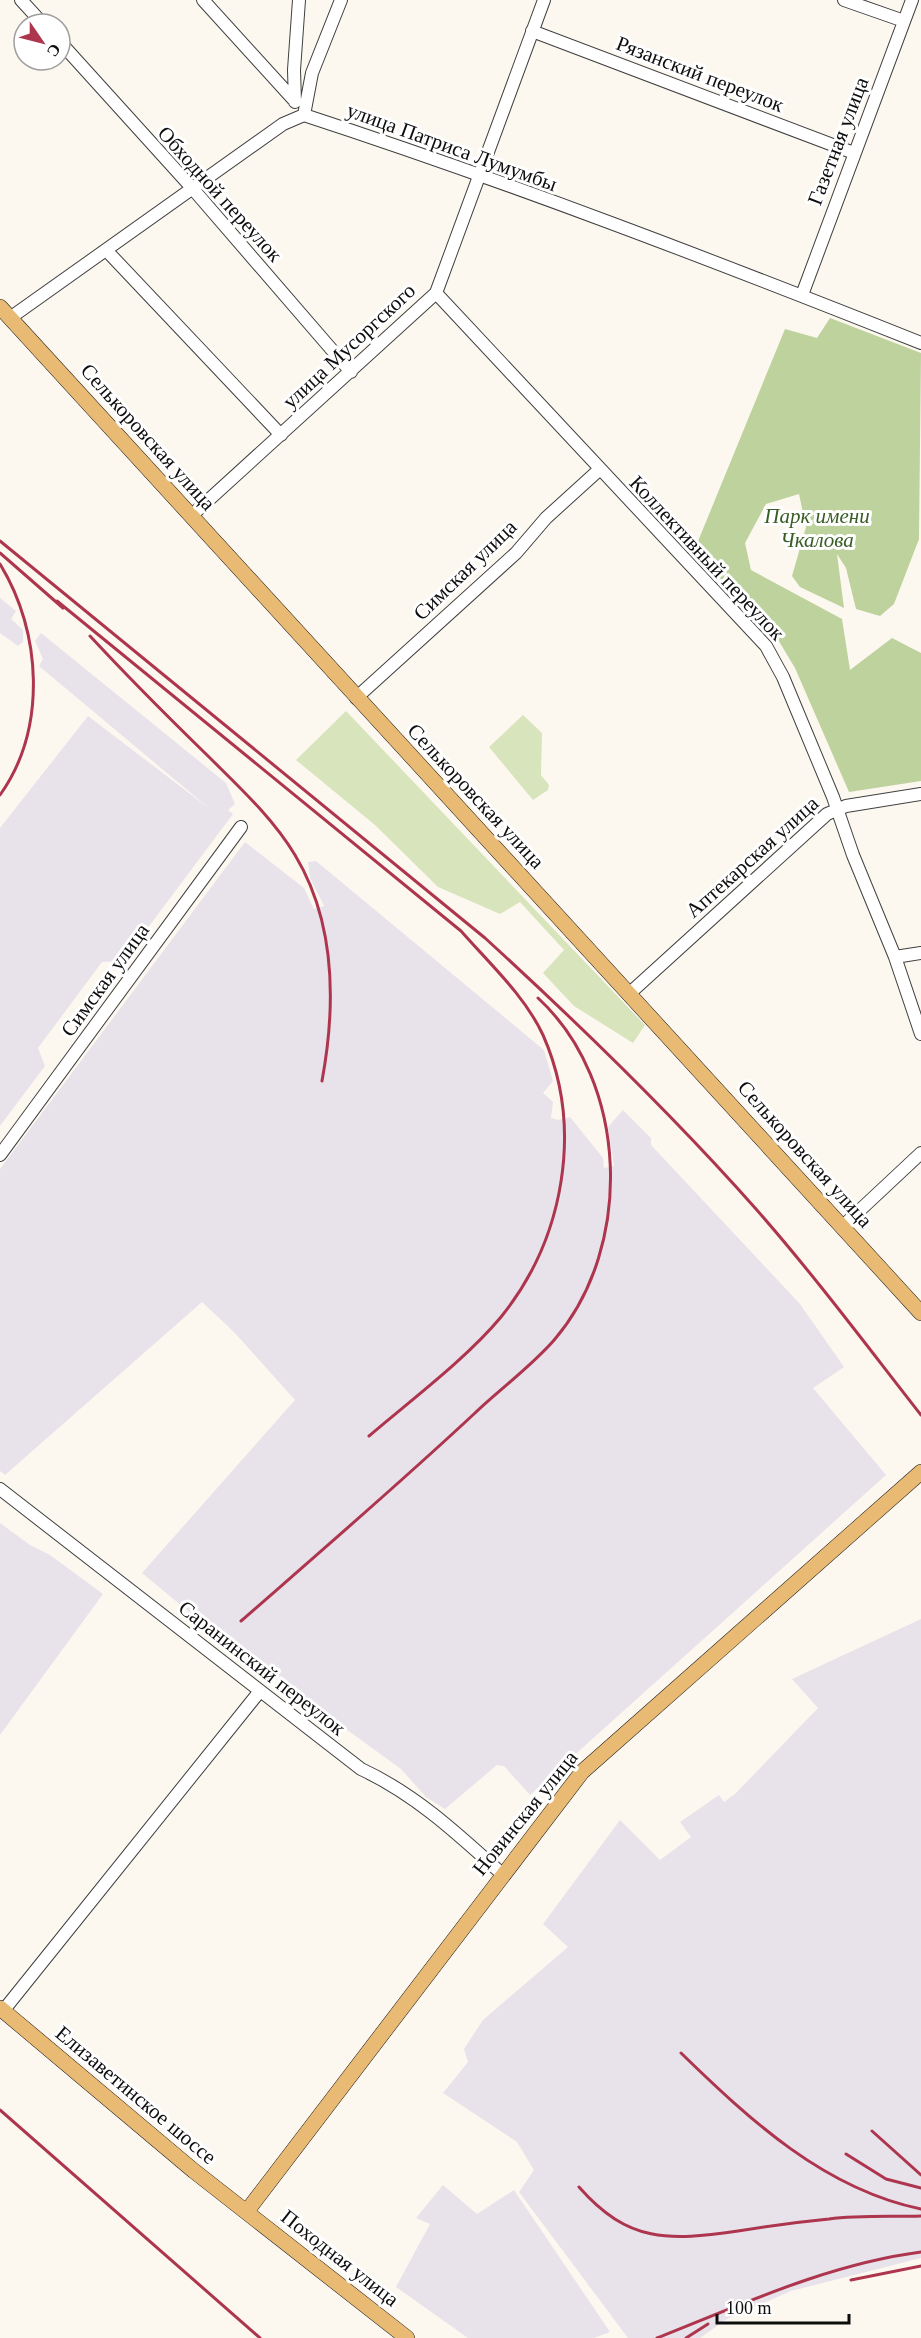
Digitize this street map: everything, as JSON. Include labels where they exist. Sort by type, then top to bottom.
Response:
[{"type":"main road","name":"Селькоровская улица","points":[[5,312],[921,1313]]},
{"type":"main road","name":"Новинская улица","points":[[247,2211],[582,1772],[921,1472]]},
{"type":"main road","name":"Елизаветинское шоссе","points":[[2,2010],[194,2171],[247,2211]]},
{"type":"main road","name":"Походная улица","points":[[247,2211],[407,2338]]},
{"type":"street","points":[[21,0],[32,12]]},
{"type":"street","points":[[204,0],[293,99],[304,115]]},
{"type":"street","points":[[293,99],[299,0]]},
{"type":"street","points":[[304,115],[312,73],[341,0]]},
{"type":"street","name":"улица Мусоргского","points":[[191,516],[436,293],[544,0]]},
{"type":"street","points":[[844,0],[904,21]]},
{"type":"street","name":"Газетная улица","points":[[801,295],[912,0]]},
{"type":"street","name":"Рязанский переулок","points":[[532,31],[854,153]]},
{"type":"street","name":"Обходной переулок","points":[[72,55],[193,189],[351,372]]},
{"type":"street","points":[[5,312],[106,250],[282,124],[304,115]]},
{"type":"street","name":"улица Патриса Лумумбы","points":[[304,115],[478,175],[801,295],[921,343]]},
{"type":"street","points":[[106,250],[281,435]]},
{"type":"street","name":"Коллективный переулок","points":[[436,293],[766,646],[783,677],[836,809],[895,957],[921,1034]]},
{"type":"street","name":"Симская улица","points":[[356,698],[508,560],[546,518],[600,469]]},
{"type":"street","name":"Аптекарская улица","points":[[630,993],[827,814],[836,809],[921,794]]},
{"type":"street","name":"Симская улица","points":[[0,1155],[241,827]]},
{"type":"street","points":[[895,957],[921,953]]},
{"type":"street","points":[[843,1226],[921,1154]]},
{"type":"street","name":"Саранинский переулок","points":[[0,1489],[361,1769],[402,1791],[453,1829],[502,1874]]},
{"type":"street","points":[[2,2010],[260,1691]]},
{"type":"shaded area","points":[[0,598],[16,611],[11,619],[23,630],[23,642],[18,646],[0,633]]},
{"type":"shaded area","points":[[41,633],[226,783],[235,804],[228,810],[233,814],[123,961],[102,962],[38,1048],[45,1066],[0,1126],[0,828],[88,716],[210,809],[39,666],[43,659],[35,641]]},
{"type":"shaded area","points":[[245,842],[304,888],[314,909],[324,906],[310,878],[308,862],[316,861],[544,1050],[553,1081],[543,1093],[553,1102],[551,1118],[558,1120],[570,1117],[603,1158],[604,1168],[614,1166],[608,1127],[623,1110],[651,1138],[651,1145],[800,1304],[844,1367],[813,1388],[886,1475],[530,1795],[504,1766],[497,1765],[445,1809],[426,1797],[401,1769],[218,1636],[142,1573],[295,1400],[234,1332],[202,1302],[5,1475],[0,1471],[0,1169]]},
{"type":"shaded area","points":[[0,1523],[30,1545],[50,1555],[103,1594],[0,1735]]},
{"type":"shaded area","points":[[921,1619],[921,2258],[791,2291],[727,2319],[700,2338],[628,2338],[519,2192],[534,2170],[517,2142],[443,2093],[468,2062],[464,2049],[483,2020],[568,1947],[543,1924],[620,1820],[660,1860],[691,1837],[680,1822],[719,1795],[724,1802],[735,1794],[818,1708],[792,1679]]},
{"type":"shaded area","points":[[443,2185],[477,2214],[514,2190],[610,2332],[594,2338],[468,2338],[396,2287],[430,2224],[416,2218]]},
{"type":"green space","name":"Парк имени Чкалова","points":[[830,318],[921,353],[919,539],[894,604],[880,616],[856,609],[846,568],[837,554],[844,608],[800,587],[792,576],[806,527],[799,494],[766,504],[745,543],[751,570],[842,619],[850,670],[892,638],[921,653],[921,781],[849,792],[795,668],[777,638],[694,551],[785,329],[817,338]]},
{"type":"green space","points":[[346,711],[645,1025],[633,1043],[574,1006],[543,973],[564,950],[520,902],[500,914],[438,887],[375,825],[296,760]]},
{"type":"green space","points":[[523,715],[542,733],[541,775],[549,785],[548,790],[533,800],[489,747]]},
{"type":"railway","points":[[0,541],[485,938],[555,1003],[658,1104],[756,1209],[921,1415]]},
{"type":"railway","points":[[0,553],[63,608]]},
{"type":"railway","points":[[0,564],[14,591],[24,620],[31,650],[33,680],[32,711],[26,741],[15,769],[0,795]]},
{"type":"railway","points":[[57,601],[461,931],[517,993],[543,1035],[556,1071],[563,1107],[564,1145],[561,1182],[553,1218],[540,1253],[523,1286],[487,1333],[455,1364],[369,1436]]},
{"type":"railway","points":[[90,636],[254,803],[286,841],[309,881],[325,936],[329,965],[329,1023],[322,1081]]},
{"type":"railway","points":[[241,1621],[537,1358],[555,1339],[581,1301],[598,1258],[608,1212],[610,1165],[604,1118],[590,1074],[568,1033],[538,998]]},
{"type":"railway","points":[[681,2053],[734,2103],[790,2149],[852,2186],[921,2209]]},
{"type":"railway","points":[[0,2110],[260,2338]]},
{"type":"railway","points":[[872,2131],[921,2175]]},
{"type":"railway","points":[[846,2154],[886,2179],[921,2188]]},
{"type":"railway","points":[[579,2187],[615,2219],[651,2234],[670,2236],[713,2234],[840,2218],[921,2216]]},
{"type":"railway","points":[[657,2338],[754,2299],[820,2276],[853,2266],[921,2252]]},
{"type":"railway","points":[[851,2280],[921,2266]]},
{"type":"railway","points":[[686,2338],[708,2324]]}]
